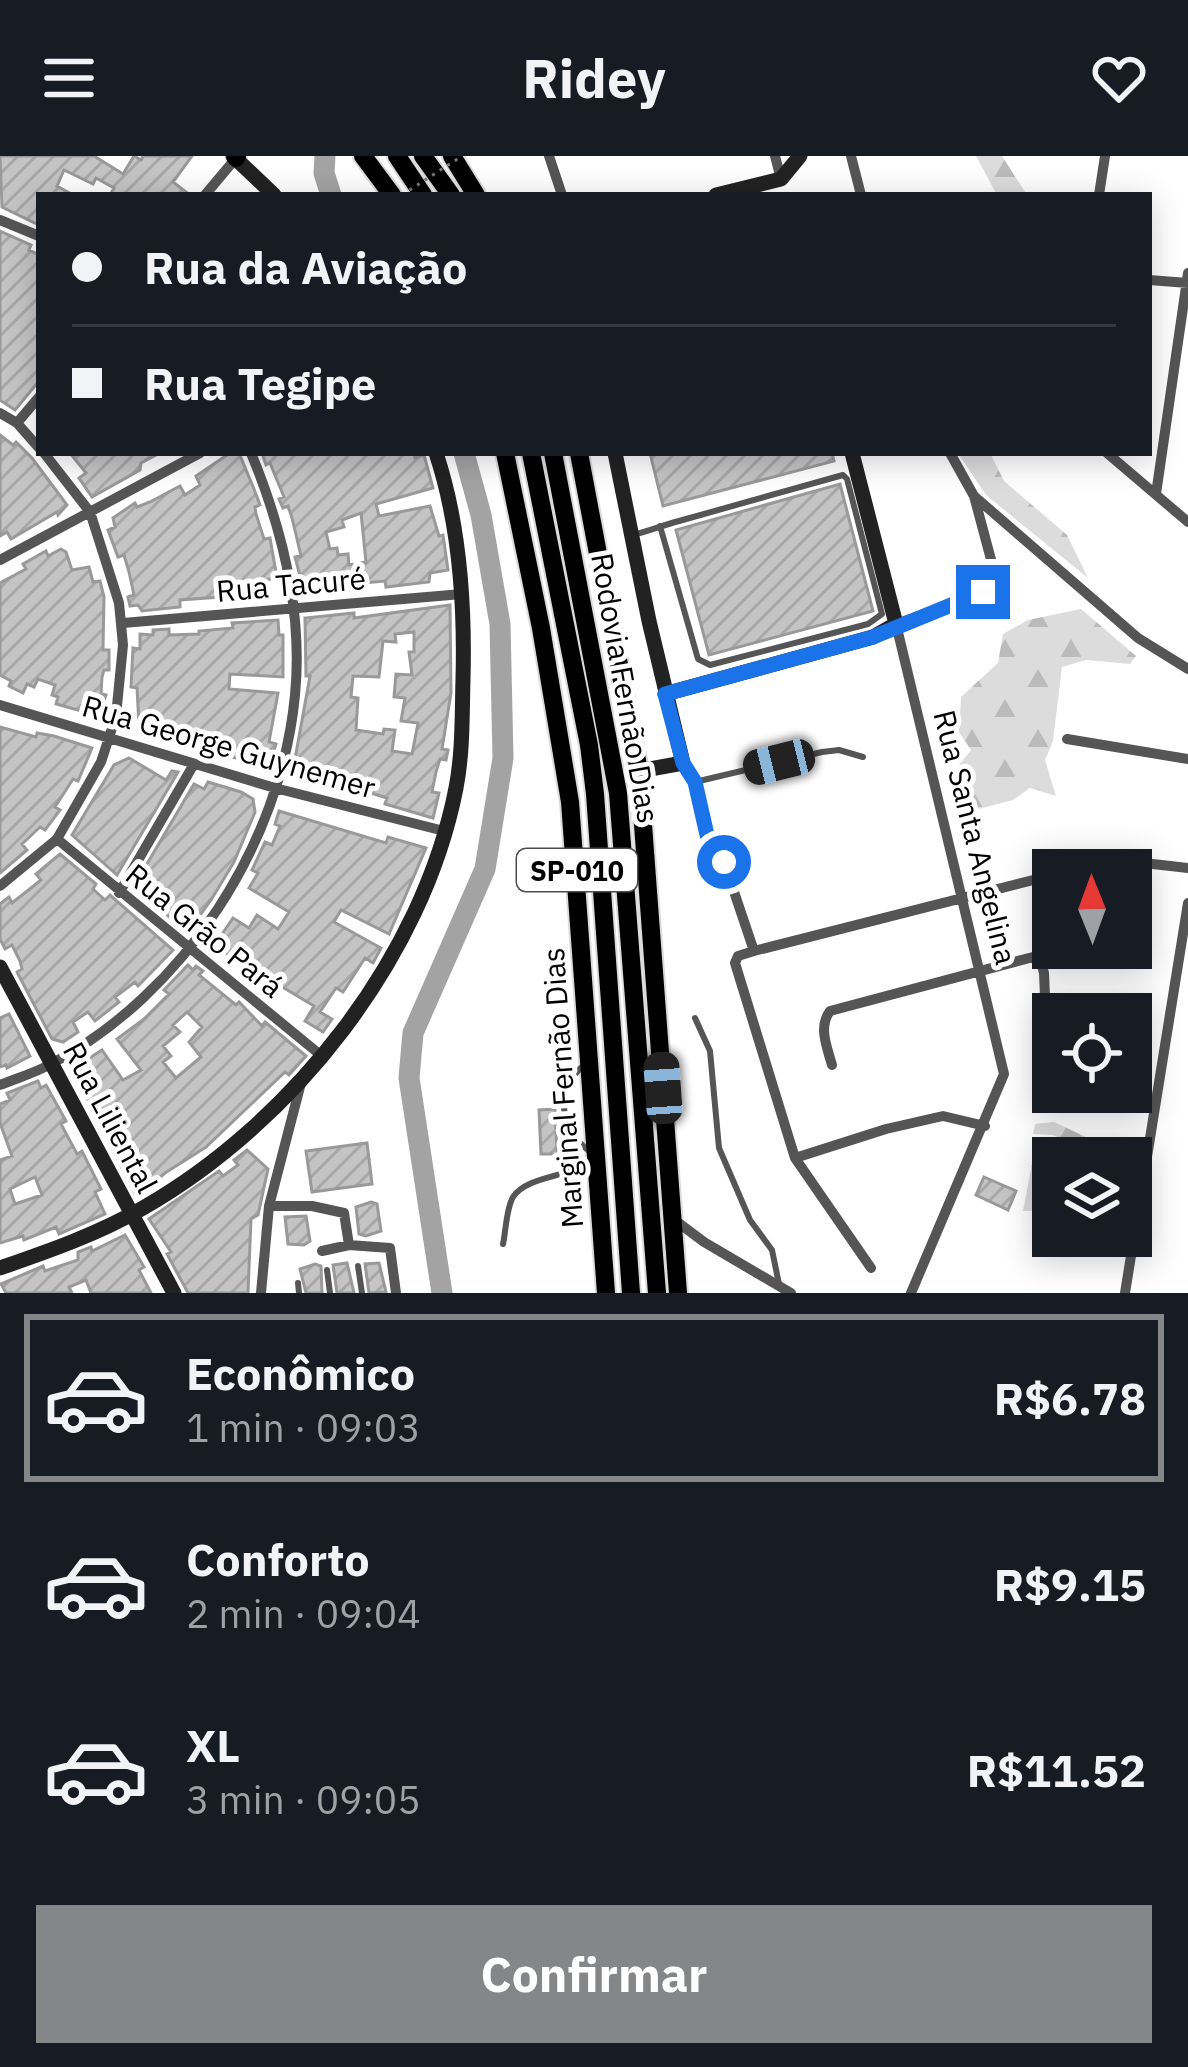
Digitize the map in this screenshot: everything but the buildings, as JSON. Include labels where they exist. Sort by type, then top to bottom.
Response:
[{"type":"highway","points":[[364,156],[390,192]]},
{"type":"highway","points":[[397,156],[421,192]]},
{"type":"highway","points":[[423,156],[449,192]]},
{"type":"highway","points":[[452,156],[474,192]]},
{"type":"highway","name":"Marginal Fernão Dias","points":[[506,456],[542,628],[570,802],[606,1293]]},
{"type":"highway","name":"Rodovia Fernão Dias","points":[[532,456],[593,778],[631,1293]]},
{"type":"highway","name":"Rodovia Fernão Dias","points":[[554,456],[618,793],[657,1293]]},
{"type":"highway","name":"SP-010","points":[[579,456],[639,771],[678,1293]]},
{"type":"street","points":[[549,156],[561,192]]},
{"type":"street","points":[[776,156],[783,187]]},
{"type":"street","points":[[783,187],[800,156]]},
{"type":"street","points":[[850,156],[860,192]]},
{"type":"street","points":[[1099,192],[1105,156]]},
{"type":"street","points":[[208,192],[235,157],[271,192]]},
{"type":"street","points":[[741,192],[783,187]]},
{"type":"street","points":[[0,220],[36,235]]},
{"type":"street","points":[[1156,494],[1188,273]]},
{"type":"street","points":[[1152,280],[1187,283]]},
{"type":"street","points":[[17,423],[36,401]]},
{"type":"street","points":[[0,412],[36,444]]},
{"type":"street","points":[[0,886],[57,839],[111,739],[123,623],[91,512],[46,456]]},
{"type":"street","points":[[0,560],[194,456]]},
{"type":"street","points":[[0,1085],[52,1064],[126,1012],[190,947],[241,873],[275,788],[295,695],[292,607],[275,516],[252,456]]},
{"type":"street","points":[[0,1268],[132,1214],[222,1155],[302,1084],[356,1012],[398,942],[444,831],[459,765],[462,594],[449,500],[437,456]]},
{"type":"street","points":[[616,456],[683,763],[695,782],[707,835],[724,862],[751,952]]},
{"type":"street","name":"Rua Santa Angelina","points":[[853,456],[1004,1074],[911,1293]]},
{"type":"street","points":[[665,694],[873,637],[973,597],[989,586],[993,567],[974,496],[952,456]]},
{"type":"street","points":[[1111,456],[1188,522]]},
{"type":"street","points":[[974,496],[1138,638],[1188,669]]},
{"type":"street","name":"Rua Tacuré","points":[[123,623],[462,594]]},
{"type":"street","name":"Rua George Guynemer","points":[[0,705],[275,788],[444,831]]},
{"type":"street","points":[[1067,739],[1188,759]]},
{"type":"street","points":[[639,771],[683,763]]},
{"type":"street","points":[[119,893],[194,764]]},
{"type":"street","name":"Rua Grão Pará","points":[[57,839],[324,1057]]},
{"type":"street","points":[[1152,864],[1188,868]]},
{"type":"street","points":[[871,1268],[795,1158],[735,973],[738,956],[1032,879]]},
{"type":"street","points":[[1125,1293],[1188,906]]},
{"type":"street","points":[[832,1065],[824,1033],[830,1011],[1033,957],[1041,962],[1043,993]]},
{"type":"street","name":"Rua Liliental","points":[[0,967],[174,1293]]},
{"type":"street","points":[[261,1293],[269,1206],[302,1084]]},
{"type":"street","points":[[795,1158],[886,1129],[943,1117],[985,1126]]},
{"type":"street","points":[[269,1206],[312,1206],[344,1213],[350,1246]]},
{"type":"street","points":[[672,1218],[785,1290]]},
{"type":"street","points":[[675,1254],[704,1242]]},
{"type":"street","points":[[322,1251],[350,1246],[392,1250],[396,1293]]},
{"type":"lane","points":[[633,535],[661,526],[846,476],[880,617],[710,665],[698,659],[661,526]]},
{"type":"lane","points":[[695,782],[822,752],[839,750],[862,757]]},
{"type":"lane","points":[[695,1018],[710,1051],[719,1148],[750,1220],[772,1250],[785,1290]]},
{"type":"lane","points":[[503,1244],[514,1197],[534,1181],[575,1173],[597,1157],[571,1135],[564,1108],[566,1084],[590,1060]]},
{"type":"lane","points":[[358,1266],[362,1293]]},
{"type":"lane","points":[[327,1270],[330,1293]]},
{"type":"path","points":[[406,192],[462,156]]},
{"type":"green space","points":[[976,156],[1002,156],[1025,192],[995,192]]},
{"type":"green space","points":[[960,456],[992,456],[1004,481],[1067,535],[1088,578],[986,495]]},
{"type":"green space","points":[[1081,609],[1136,656],[1130,664],[1086,660],[1062,667],[1053,741],[1045,760],[1056,796],[1030,788],[1013,800],[967,812],[952,774],[971,750],[959,732],[961,697],[998,663],[1003,634],[1028,620]]},
{"type":"green space","points":[[1054,1122],[1086,1137],[1033,1134],[1035,1124]]},
{"type":"green space","points":[[1032,1164],[1032,1211],[1023,1211]]},
{"type":"waterway","points":[[325,156],[330,192]]},
{"type":"waterway","points":[[442,1293],[409,1078],[413,1033],[485,869],[503,758],[500,624],[481,515],[465,456]]},
{"type":"route","points":[[724,862],[707,835],[695,782],[683,763],[665,694],[873,637],[983,592]]}]
